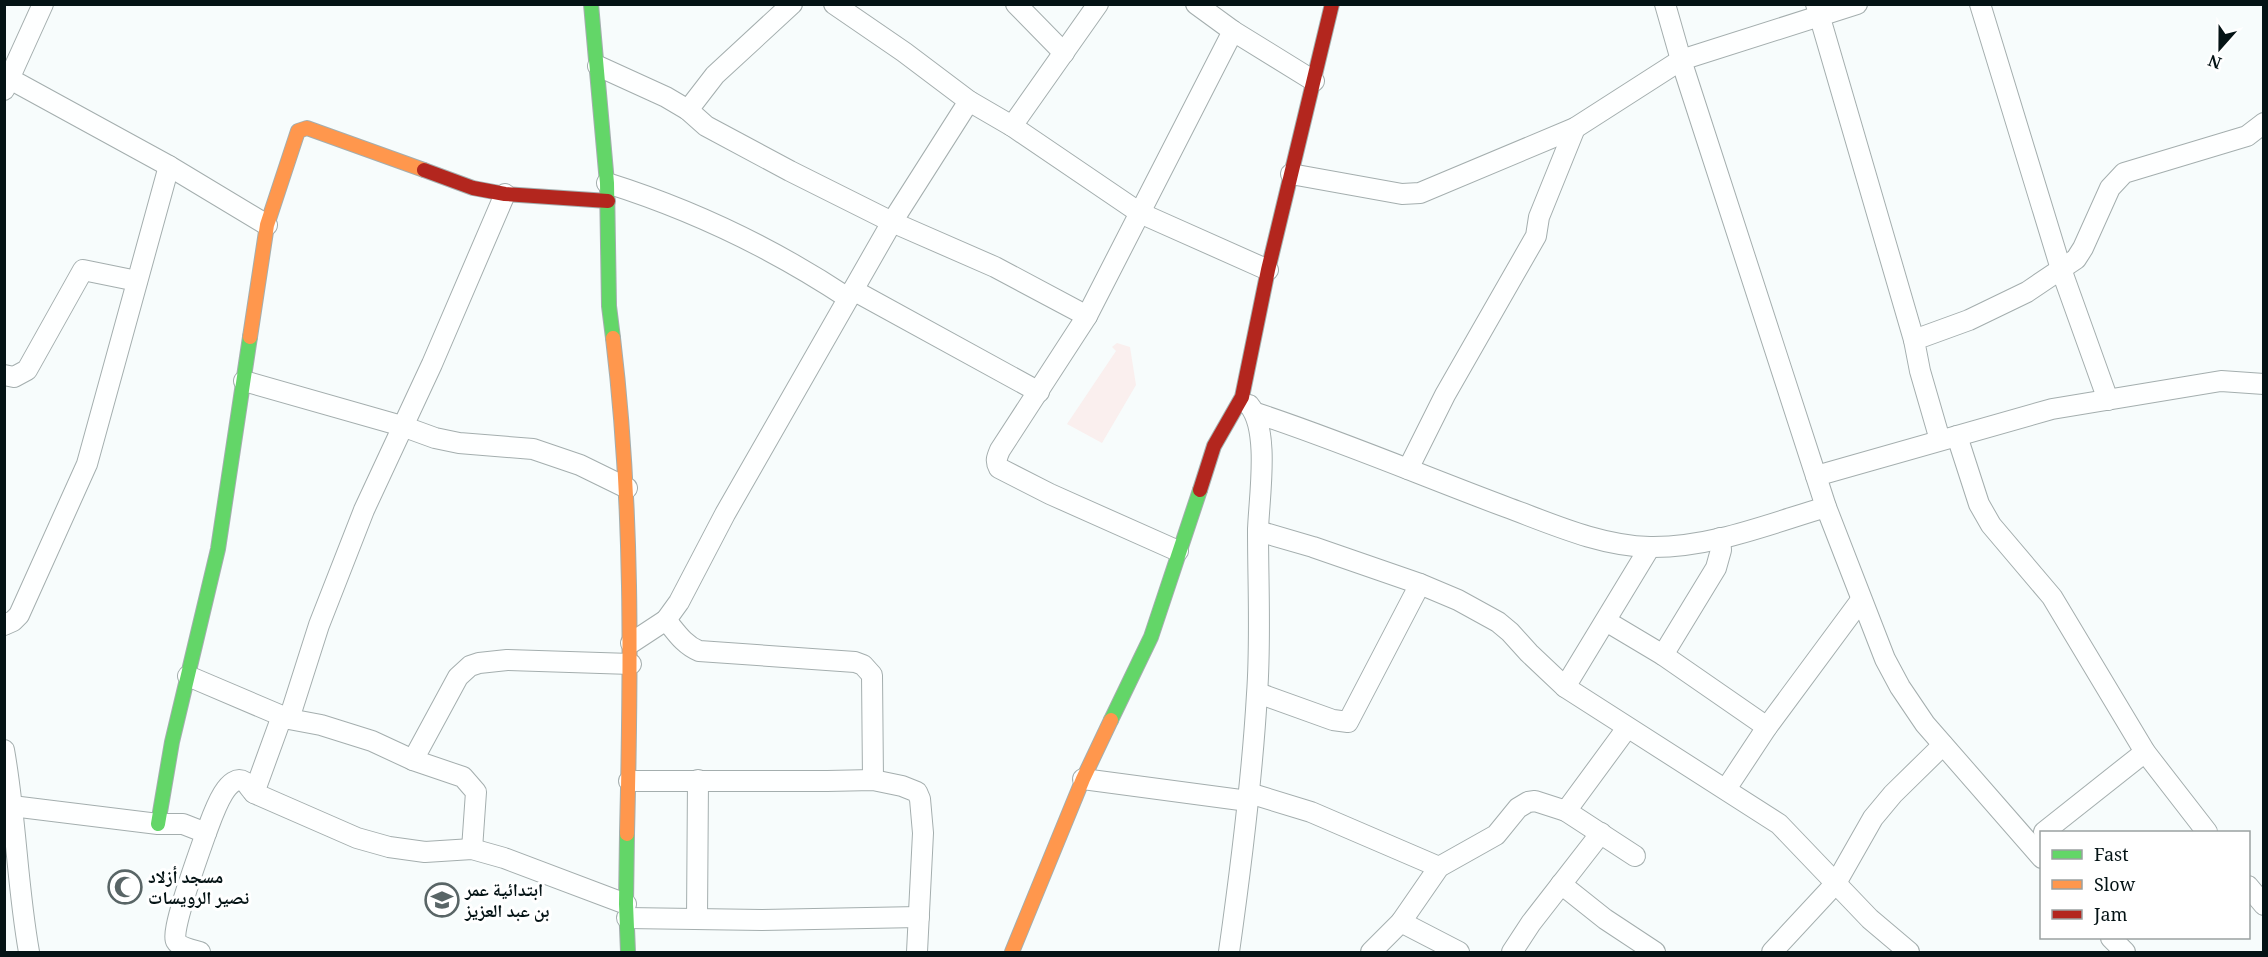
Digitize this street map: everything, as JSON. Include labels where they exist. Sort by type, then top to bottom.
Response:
[{"type":"street","points":[[43,4],[7,85],[169,166],[267,225]]},
{"type":"street","points":[[591,4],[608,192],[609,306],[621,404],[627,488],[631,644],[627,952]]},
{"type":"street","points":[[688,110],[715,75],[792,4]]},
{"type":"street","points":[[834,4],[904,52],[969,101],[1012,126],[1140,213],[1268,270]]},
{"type":"street","points":[[1016,4],[1064,53]]},
{"type":"street","points":[[1012,126],[1098,4]]},
{"type":"street","points":[[1196,4],[1233,31],[1314,81]]},
{"type":"street","points":[[1012,952],[1083,779],[1151,637],[1214,446],[1242,397],[1268,270],[1332,4]]},
{"type":"street","points":[[1665,4],[1681,60],[1826,507],[1885,659],[1900,687],[1925,724],[2039,842]]},
{"type":"street","points":[[1291,174],[1402,194],[1420,194],[1575,128],[1681,60],[1818,10],[1857,4]]},
{"type":"street","points":[[1980,4],[2061,269],[2108,399]]},
{"type":"street","points":[[1818,10],[1914,340],[1920,371],[1979,504],[1991,525],[2052,597],[2145,752],[2206,831]]},
{"type":"street","points":[[1178,551],[1050,494],[999,468],[996,463],[1000,450],[1087,315],[1233,31]]},
{"type":"street","points":[[598,66],[666,97],[688,110],[706,126],[892,222],[995,267],[1087,315]]},
{"type":"street","points":[[631,644],[666,620],[679,602],[725,514],[892,222],[969,101]]},
{"type":"street","points":[[1914,340],[1970,320],[2027,292],[2076,259],[2110,188],[2124,172],[2247,136],[2264,123]]},
{"type":"street","points":[[158,824],[172,742],[218,549],[267,225],[292,147],[302,128],[472,188],[505,194],[608,192],[644,195],[742,236],[1039,392]]},
{"type":"street","points":[[1408,469],[1445,395],[1536,236],[1539,217],[1575,128]]},
{"type":"street","points":[[4,625],[19,615],[87,464],[169,166]]},
{"type":"street","points":[[254,793],[286,717],[364,510],[432,364],[505,194]]},
{"type":"street","points":[[4,375],[14,377],[27,370],[83,270],[137,281]]},
{"type":"street","points":[[244,381],[402,426],[435,438],[459,443],[533,449],[580,465],[627,488]]},
{"type":"street","points":[[1816,476],[2052,409],[2221,381],[2264,384]]},
{"type":"street","points":[[1229,952],[1249,797],[1258,693],[1260,608],[1258,531],[1261,432],[1256,413],[1242,397]]},
{"type":"street","points":[[1256,413],[1332,439],[1607,542],[1650,547],[1703,543],[1826,507]]},
{"type":"street","points":[[1258,531],[1313,547],[1420,584],[1458,600],[1498,622],[1565,687],[1779,824],[1870,919],[1909,952]]},
{"type":"street","points":[[1663,656],[1716,568],[1721,550],[1720,538]]},
{"type":"street","points":[[1565,687],[1650,547]]},
{"type":"street","points":[[1258,693],[1333,720],[1348,723],[1420,584]]},
{"type":"street","points":[[1726,789],[1767,727],[1861,600]]},
{"type":"street","points":[[666,620],[683,641],[699,651],[855,662],[863,665],[872,675],[873,780]]},
{"type":"street","points":[[1606,621],[1663,656],[1767,727]]},
{"type":"street","points":[[413,760],[458,676],[470,666],[507,660],[631,664]]},
{"type":"street","points":[[188,676],[286,717],[372,741],[413,760],[463,777],[476,792],[472,849]]},
{"type":"street","points":[[1566,811],[1627,728]]},
{"type":"street","points":[[1772,952],[1836,884],[1873,818],[1893,794],[1943,745]]},
{"type":"street","points":[[4,750],[22,911],[29,952]]},
{"type":"street","points":[[2052,831],[2145,752]]},
{"type":"street","points":[[1083,779],[1163,791],[1249,797],[1311,813],[1439,867]]},
{"type":"street","points":[[629,780],[827,782],[873,780],[917,792],[920,799],[923,833],[917,952]]},
{"type":"street","points":[[697,919],[698,780]]},
{"type":"street","points":[[200,952],[181,946],[174,935],[206,833],[220,798],[232,781],[244,782],[254,793],[344,833],[389,847],[425,852],[472,849],[504,858],[627,911],[697,919],[920,917]]},
{"type":"street","points":[[1371,952],[1401,922],[1439,867],[1496,835],[1518,808],[1528,802],[1545,803],[1566,811],[1635,856]]},
{"type":"street","points":[[12,806],[158,824],[183,824],[206,833]]},
{"type":"street","points":[[1512,952],[1531,923],[1601,833]]},
{"type":"street","points":[[1561,884],[1605,919],[1655,952]]},
{"type":"street","points":[[2250,888],[2264,905]]},
{"type":"street","points":[[1401,922],[1459,952]]},
{"type":"street","points":[[2112,939],[2125,952]]},
{"type":"shaded area","points":[[1117,343],[1130,347],[1136,385],[1102,443],[1067,424],[1116,351],[1112,347]]},
{"type":"traffic: fast","points":[[591,4],[607,183],[609,306],[613,338]]},
{"type":"traffic: fast","points":[[158,824],[172,742],[218,549],[250,337]]},
{"type":"traffic: fast","points":[[1111,720],[1151,637],[1200,490]]},
{"type":"traffic: fast","points":[[627,834],[628,952]]},
{"type":"traffic: slow","points":[[250,337],[267,225],[298,131],[307,128],[424,170]]},
{"type":"traffic: slow","points":[[613,338],[620,400],[629,586],[627,834]]},
{"type":"traffic: slow","points":[[1012,952],[1083,779],[1111,720]]},
{"type":"traffic: jam","points":[[1200,490],[1214,446],[1242,397],[1268,270],[1332,4]]},
{"type":"traffic: jam","points":[[424,170],[473,188],[505,194],[608,201]]},
{"type":"place","name":"مسجد أزلاد نصير الرويسات","points":[[125,887]]},
{"type":"place","name":"ابتدائية عمر بن عبد العزيز","points":[[442,900]]}]
